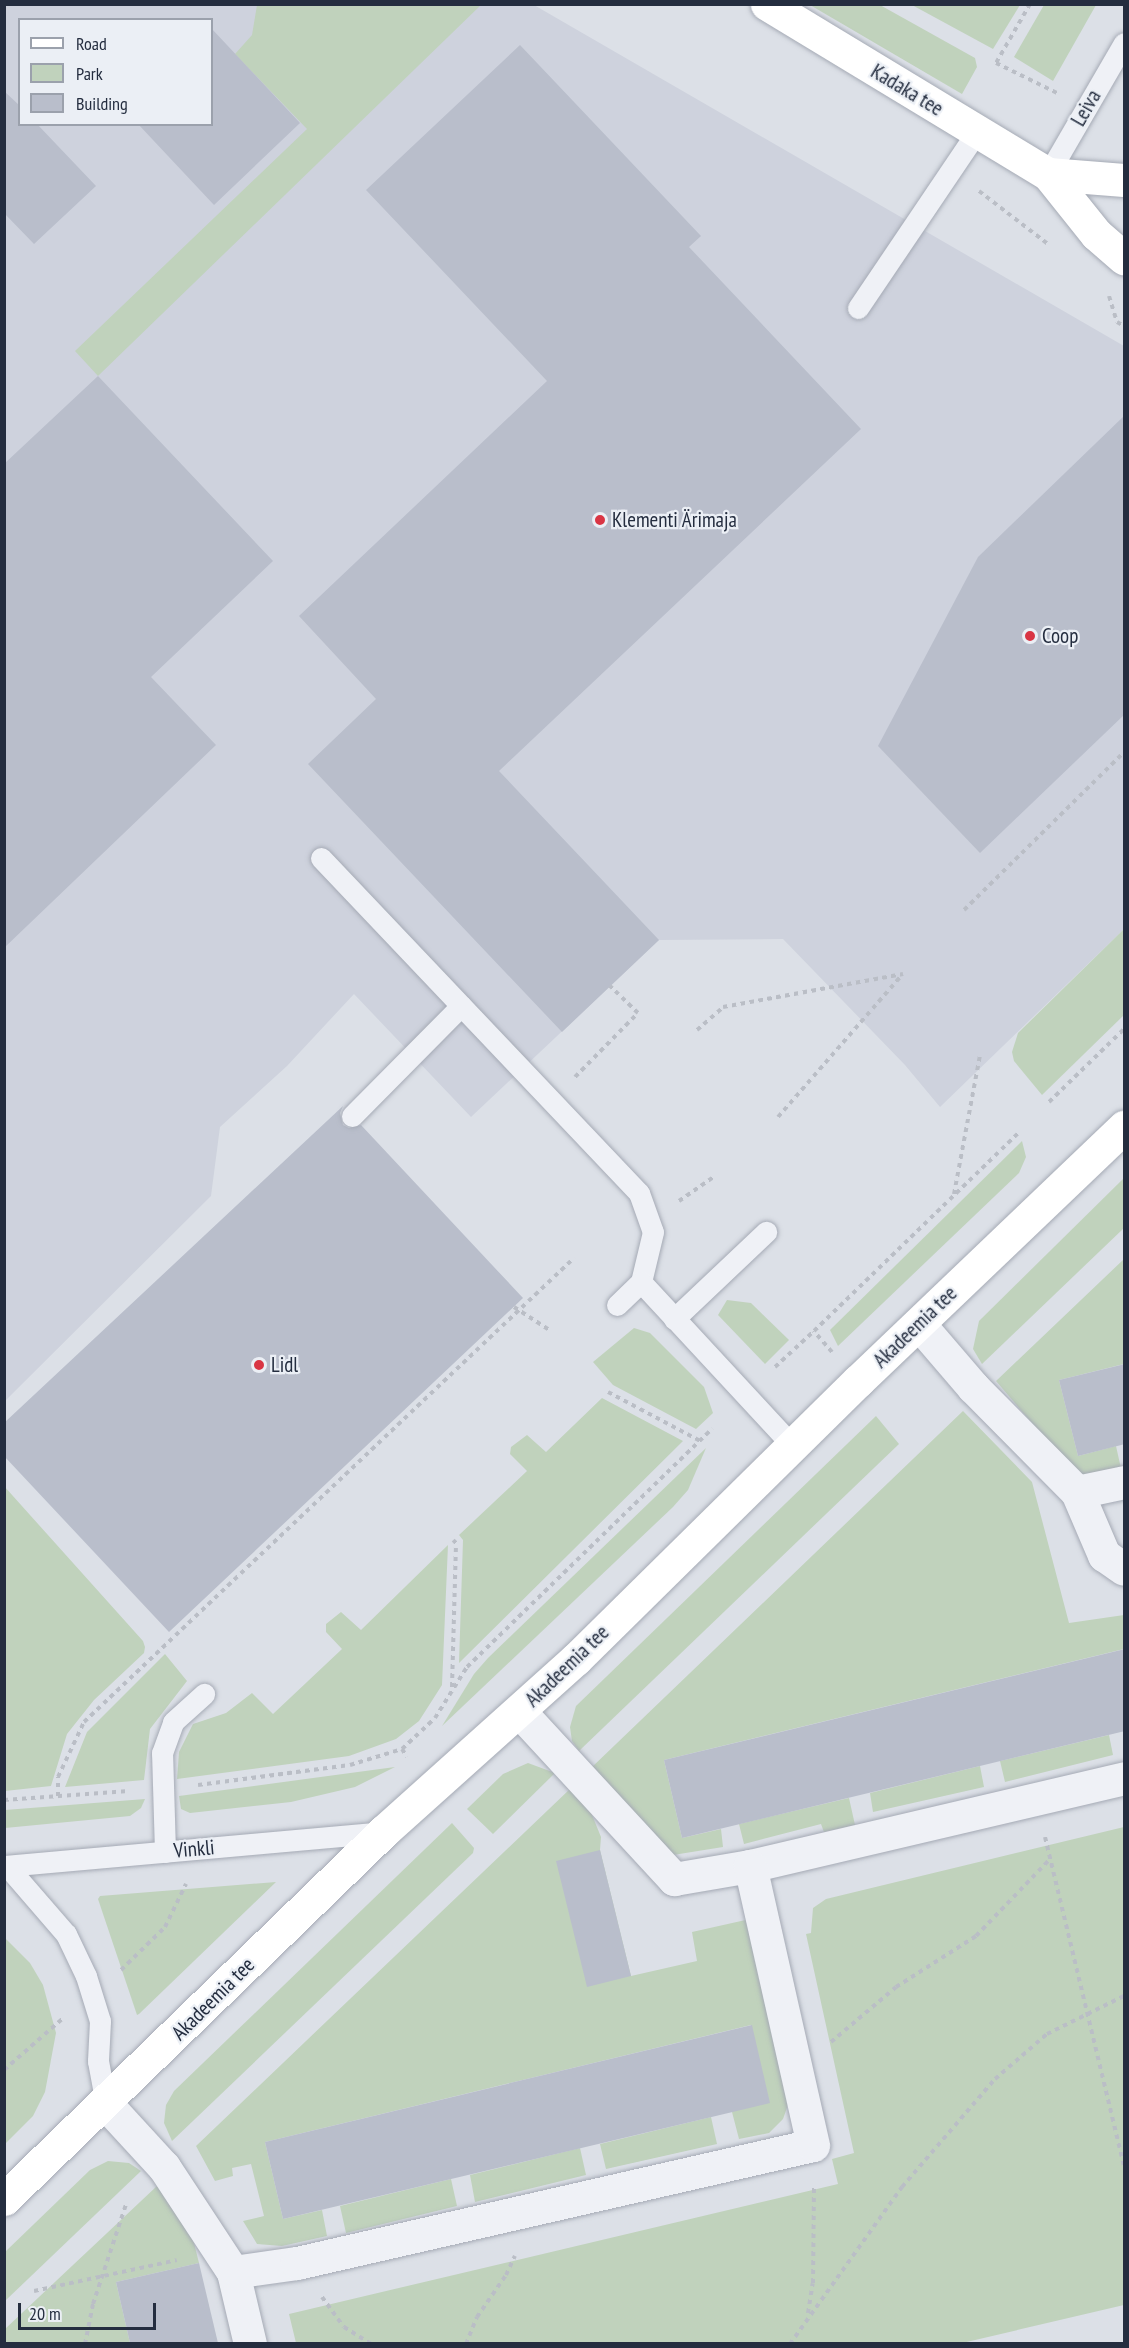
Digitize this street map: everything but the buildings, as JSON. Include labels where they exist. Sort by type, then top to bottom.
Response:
[{"type":"main road","name":"Kadaka tee","points":[[767,4],[976,133],[1048,174],[1096,234],[1125,258]]},
{"type":"main road","name":"Kadaka tee","points":[[1048,174],[1125,180]]},
{"type":"main road","name":"Akadeemia tee","points":[[4,2199],[106,2104],[383,1832],[519,1711],[1125,1126]]},
{"type":"street","points":[[919,1324],[973,1387],[1077,1492],[1104,1555],[1125,1569]]},
{"type":"street","points":[[1077,1492],[1125,1482]]},
{"type":"street","points":[[519,1711],[674,1879],[750,1866],[1125,1778]]},
{"type":"street","points":[[226,2261],[297,2263],[813,2145],[750,1866]]},
{"type":"street","points":[[106,2104],[164,2167],[226,2261],[250,2343]]},
{"type":"lane","name":"Leiva","points":[[1048,174],[1125,43]]},
{"type":"lane","points":[[858,308],[976,133]]},
{"type":"lane","points":[[321,858],[639,1193],[653,1232],[642,1282],[617,1305]]},
{"type":"lane","points":[[352,1116],[461,1006]]},
{"type":"lane","points":[[674,1319],[766,1232]]},
{"type":"lane","points":[[642,1282],[792,1445]]},
{"type":"lane","points":[[165,1852],[162,1753],[173,1722],[204,1694]]},
{"type":"lane","name":"Vinkli","points":[[5,1866],[383,1832]]},
{"type":"lane","points":[[5,1866],[66,1935],[86,1976],[100,2022],[98,2061],[106,2104]]},
{"type":"path","points":[[996,63],[1030,4]]},
{"type":"path","points":[[950,171],[1051,246]]},
{"type":"path","points":[[1107,290],[1117,322],[1125,326]]},
{"type":"path","points":[[964,910],[1125,752]]},
{"type":"path","points":[[697,1030],[723,1007],[903,974],[778,1117]]},
{"type":"path","points":[[551,1101],[638,1013],[610,986]]},
{"type":"path","points":[[1049,1102],[1125,1029]]},
{"type":"path","points":[[954,1195],[980,1055]]},
{"type":"path","points":[[775,1367],[1018,1133]]},
{"type":"path","points":[[650,1222],[715,1176]]},
{"type":"path","points":[[58,1796],[58,1777],[84,1722],[574,1258]]},
{"type":"path","points":[[514,1306],[518,1311],[551,1331]]},
{"type":"path","points":[[814,1331],[832,1352]]},
{"type":"path","points":[[608,1392],[700,1441]]},
{"type":"path","points":[[189,1786],[350,1766],[402,1749],[435,1718],[452,1687],[467,1667],[712,1429]]},
{"type":"path","points":[[452,1687],[456,1543],[453,1540]]},
{"type":"path","points":[[402,1749],[407,1757]]},
{"type":"path","points":[[4,1800],[134,1790]]},
{"type":"path","points":[[1035,1799],[1125,2166]]},
{"type":"path","points":[[796,2071],[896,1987],[976,1936],[1050,1858]]},
{"type":"path","points":[[790,2343],[808,2314],[902,2187],[996,2079],[1047,2034],[1125,1996]]},
{"type":"path","points":[[808,2314],[814,2237],[813,2145]]},
{"type":"path","points":[[85,2343],[101,2277],[126,2204]]},
{"type":"path","points":[[466,2343],[477,2317],[506,2275],[536,2208]]},
{"type":"path","points":[[34,2291],[101,2277],[226,2261]]},
{"type":"path","points":[[297,2263],[344,2327],[371,2343]]},
{"type":"shaded area","points":[[5,5],[534,5],[1124,346],[1124,929],[940,1107],[905,1065],[783,939],[659,940],[471,1117],[354,994],[287,1066],[220,1127],[211,1196],[5,1401]]},
{"type":"green space","points":[[257,5],[481,5],[98,376],[75,351],[307,129],[235,54],[252,35]]},
{"type":"green space","points":[[810,5],[880,5],[975,58],[977,67],[962,94]]},
{"type":"green space","points":[[912,5],[1020,5],[993,49]]},
{"type":"green space","points":[[1044,5],[1096,5],[1053,81],[1014,57]]},
{"type":"green space","points":[[1124,929],[1124,1015],[1042,1095],[1014,1061],[1012,1052],[1018,1033]]},
{"type":"green space","points":[[1022,1141],[1026,1157],[1019,1173],[838,1346],[830,1330]]},
{"type":"green space","points":[[1124,1178],[1124,1228],[982,1364],[973,1349],[979,1321]]},
{"type":"green space","points":[[1124,1259],[1124,1364],[1059,1380],[1078,1456],[1116,1446],[1122,1473],[1089,1477],[1073,1471],[996,1381]]},
{"type":"green space","points":[[727,1300],[751,1303],[789,1340],[765,1364],[718,1315]]},
{"type":"green space","points":[[634,1328],[650,1333],[704,1387],[713,1413],[696,1429],[613,1385],[593,1362]]},
{"type":"green space","points":[[602,1398],[683,1441],[459,1663],[463,1540],[459,1535],[527,1471],[510,1454],[511,1447],[527,1435],[546,1452]]},
{"type":"green space","points":[[963,1411],[1032,1482],[1069,1623],[1124,1615],[1124,1649],[664,1760],[682,1838],[721,1829],[723,1847],[673,1855],[591,1768]]},
{"type":"green space","points":[[876,1416],[899,1444],[579,1751],[572,1741],[570,1727],[576,1706]]},
{"type":"green space","points":[[706,1448],[688,1490],[673,1507],[442,1726],[474,1674],[488,1658]]},
{"type":"green space","points":[[4,1486],[143,1641],[145,1647],[144,1653],[94,1700],[67,1734],[51,1786],[5,1791]]},
{"type":"green space","points":[[448,1545],[442,1685],[419,1721],[396,1739],[349,1756],[177,1779],[179,1752],[193,1724],[226,1713],[252,1693],[273,1714],[342,1649],[326,1632],[326,1624],[341,1612],[361,1630]]},
{"type":"green space","points":[[165,1654],[187,1681],[150,1729],[144,1780],[65,1787],[87,1732]]},
{"type":"green space","points":[[1109,1735],[1113,1755],[1005,1782],[1000,1761]]},
{"type":"green space","points":[[528,1763],[555,1773],[493,1834],[467,1809],[503,1774]]},
{"type":"green space","points":[[980,1766],[984,1787],[873,1812],[870,1793]]},
{"type":"green space","points":[[395,1767],[355,1787],[291,1802],[190,1813],[181,1809],[179,1796]]},
{"type":"green space","points":[[571,1788],[588,1805],[601,1837],[600,1850],[631,1976],[697,1961],[692,1932],[750,1919],[790,2099],[783,2119],[769,2133],[739,2139],[732,2112],[751,2025],[265,2142],[283,2219],[322,2210],[327,2236],[282,2246],[257,2244],[243,2221],[264,2216],[251,2164],[232,2168],[233,2176],[215,2181],[196,2146]]},
{"type":"green space","points":[[849,1798],[855,1825],[824,1832],[821,1824],[744,1844],[739,1824]]},
{"type":"green space","points":[[145,1799],[141,1808],[130,1816],[5,1828],[5,1810]]},
{"type":"green space","points":[[452,1823],[474,1848],[473,1853],[172,2141],[164,2123],[166,2105],[174,2091]]},
{"type":"green space","points":[[1124,1827],[1124,2305],[958,2344],[296,2343],[289,2314],[838,2184],[832,2159],[854,2153],[806,1934],[811,1933],[813,1908],[826,1899]]},
{"type":"green space","points":[[276,1882],[137,2015],[98,1899],[100,1896]]},
{"type":"green space","points":[[5,1938],[30,1963],[43,1985],[56,2033],[45,2092],[33,2116],[5,2144]]},
{"type":"green space","points":[[711,2117],[717,2144],[606,2169],[600,2144]]},
{"type":"green space","points":[[580,2148],[586,2175],[475,2202],[470,2175]]},
{"type":"green space","points":[[108,2161],[129,2163],[141,2171],[5,2301],[5,2252],[90,2170]]},
{"type":"green space","points":[[451,2179],[457,2206],[346,2233],[340,2206]]},
{"type":"green space","points":[[157,2186],[190,2227],[199,2263],[116,2282],[130,2343],[5,2344],[5,2329]]},
{"type":"place","name":"Klementi Ärimaja","points":[[600,520]]},
{"type":"place","name":"Coop","points":[[1030,636]]},
{"type":"place","name":"Lidl","points":[[259,1365]]}]
